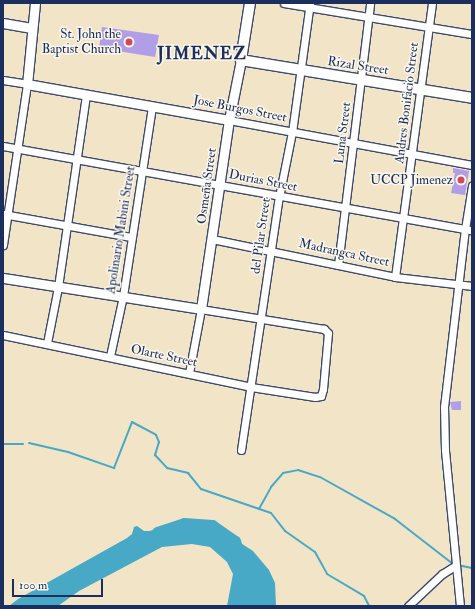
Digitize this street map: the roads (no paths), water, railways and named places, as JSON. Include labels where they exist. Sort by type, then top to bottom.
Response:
[{"type":"main road","name":"Osmeña Street","points":[[241,60],[250,3]]},
{"type":"main road","name":"Rizal Street","points":[[241,60],[472,98]]},
{"type":"street","points":[[3,245],[6,214],[26,84],[35,3]]},
{"type":"street","points":[[284,3],[310,5],[368,18],[472,34]]},
{"type":"street","name":"Luna Street","points":[[338,265],[354,144],[370,3]]},
{"type":"street","name":"Andres Bonifacio Street","points":[[395,277],[413,154],[432,3]]},
{"type":"street","name":"del Pilar Street","points":[[240,450],[251,387],[279,197],[302,71],[310,5]]},
{"type":"street","points":[[3,23],[32,28]]},
{"type":"street","name":"Osmeña Street","points":[[189,373],[201,309],[230,120],[241,60]]},
{"type":"street","name":"Jose Burgos Street","points":[[3,80],[472,165]]},
{"type":"street","points":[[47,343],[58,287],[86,94]]},
{"type":"street","name":"Apolinario Mabini Street","points":[[110,356],[123,296],[152,106]]},
{"type":"street","name":"Durias Street","points":[[3,146],[468,230]]},
{"type":"street","points":[[460,606],[455,566],[450,489],[445,450],[444,407],[458,285],[468,230],[472,186]]},
{"type":"street","points":[[6,214],[131,237]]},
{"type":"street","name":"Madrangca Street","points":[[212,239],[272,250],[395,277],[472,286]]},
{"type":"street","points":[[3,278],[261,318]]},
{"type":"street","name":"Olarte Street","points":[[3,335],[110,356],[251,387],[313,397],[321,396],[328,337],[326,330],[261,318]]},
{"type":"street","points":[[408,606],[442,574],[455,566]]},
{"type":"water","points":[[186,524],[211,528],[253,551],[269,570],[275,583],[276,606],[227,606],[233,574],[227,562],[210,547],[192,544],[162,547],[79,591],[58,606],[9,606],[18,599],[127,538],[132,534],[134,527],[137,526],[144,531],[149,531],[166,527],[177,529]]},
{"type":"waterway","points":[[29,443],[68,452],[114,468],[132,422],[156,435],[159,442],[155,455],[167,468],[188,473],[201,489],[271,513],[285,531],[315,552],[327,574],[364,596],[369,606]]},
{"type":"waterway","points":[[3,444],[23,444]]},
{"type":"waterway","points":[[259,509],[271,487],[283,473],[298,470],[320,477],[395,519],[453,564]]},
{"type":"waterway","points":[[157,532],[184,523],[212,525],[235,541],[237,547]]},
{"type":"waterway","points":[[458,565],[472,568]]},
{"type":"place","name":"St. John the Baptist Church","points":[[129,42]]},
{"type":"place","name":"UCCP Jimenez","points":[[461,180]]},
{"type":"district","name":"JIMENEZ","points":[[202,54]]}]
